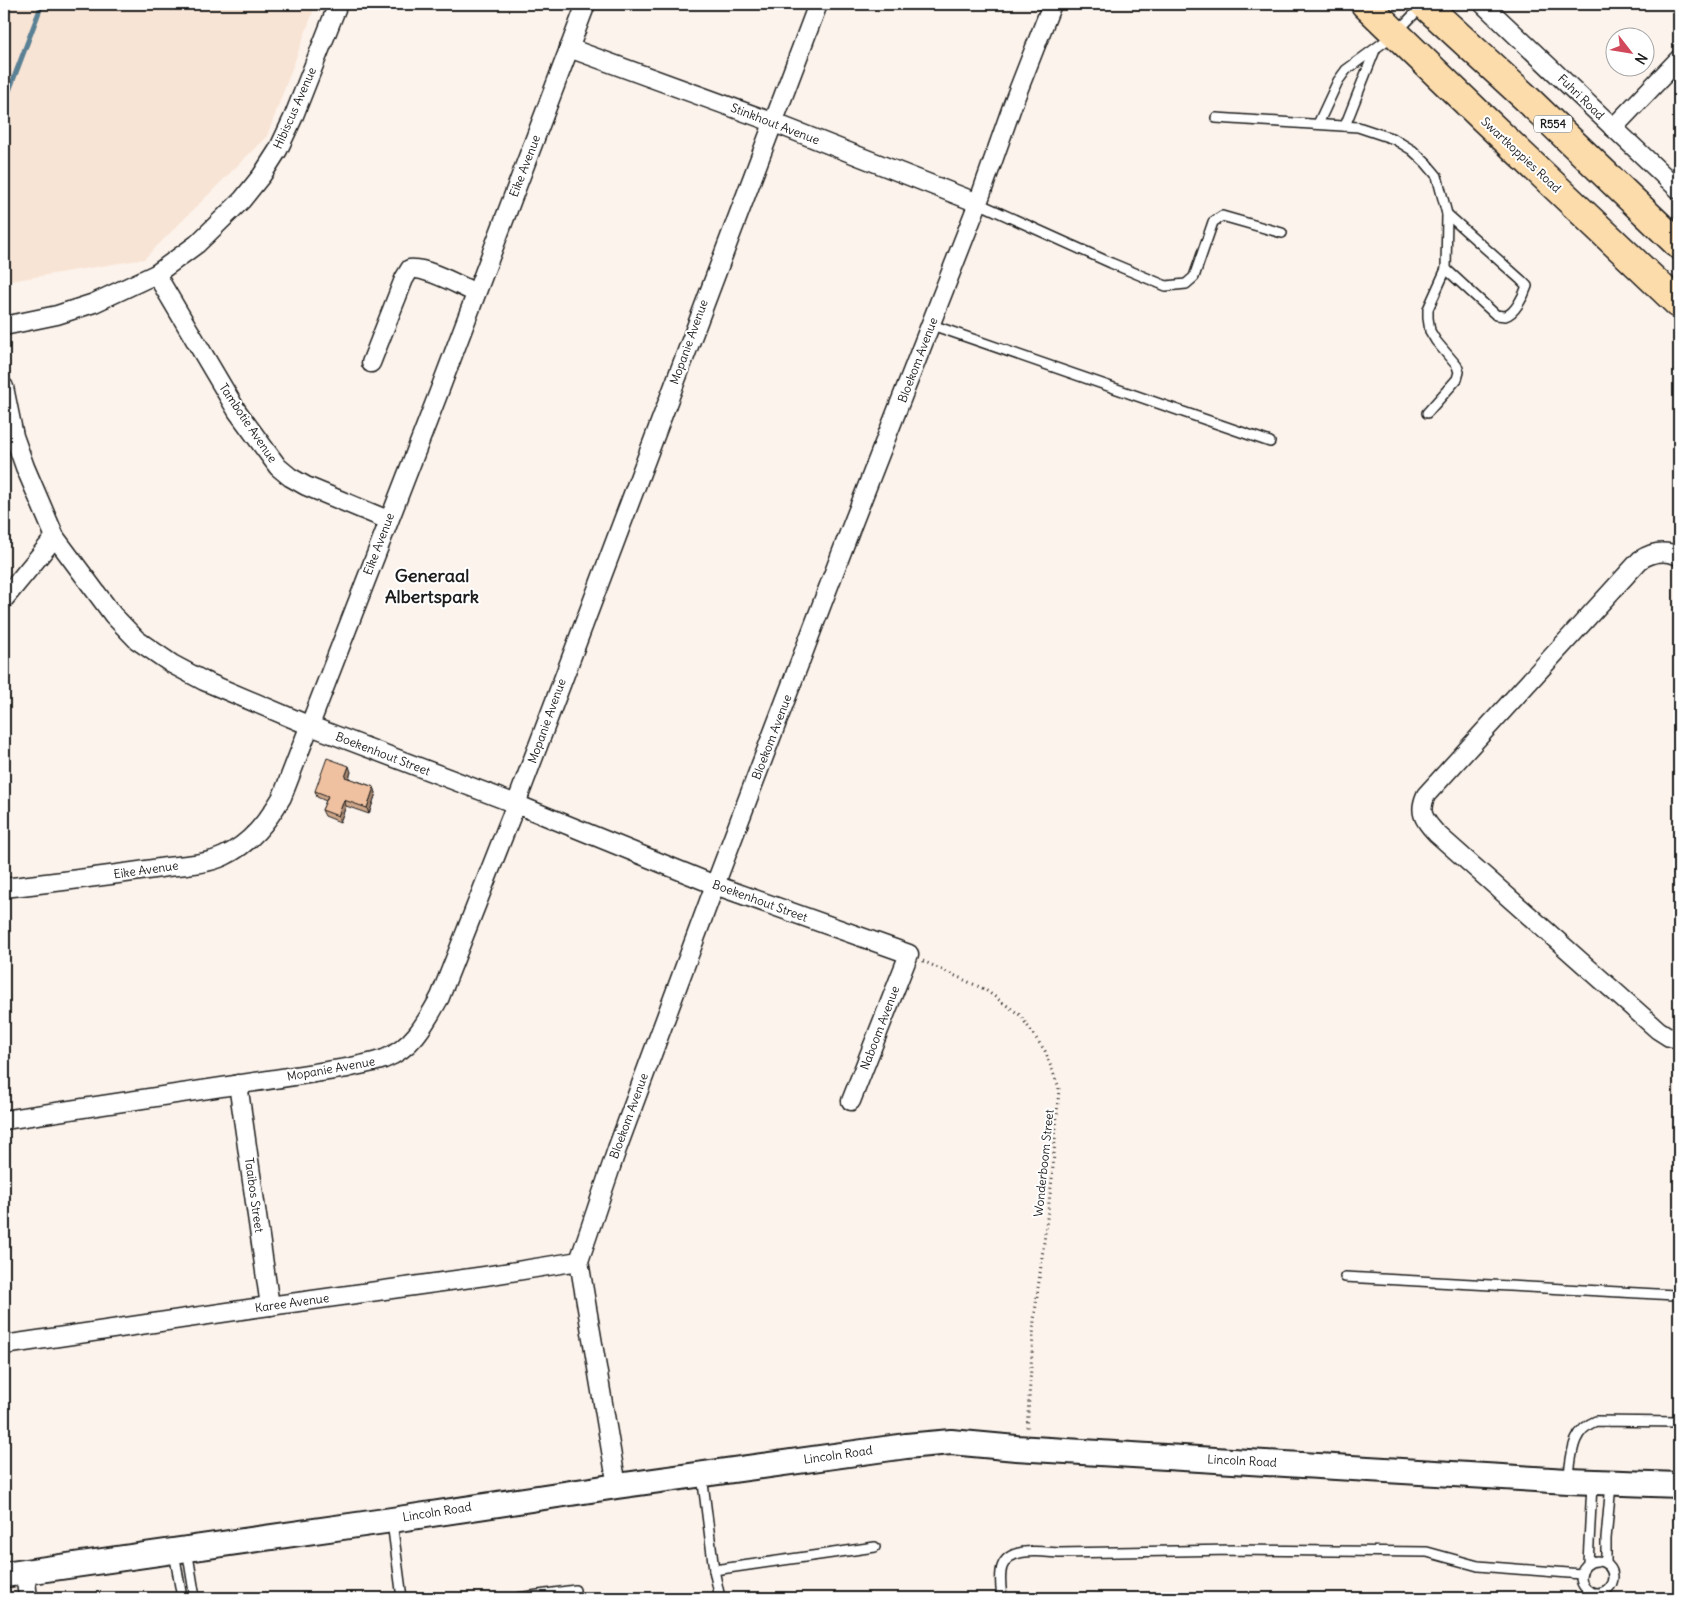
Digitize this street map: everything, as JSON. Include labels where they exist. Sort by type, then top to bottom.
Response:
[{"type":"main road","name":"Swartkoppies Road","points":[[1365,4],[1385,42],[1679,304]]},
{"type":"main road","name":"R554","points":[[1424,4],[1524,96],[1679,246]]},
{"type":"street","name":"Hibiscus Avenue","points":[[4,326],[57,316],[94,303],[156,274],[197,244],[242,200],[262,175],[278,150],[293,118],[338,4]]},
{"type":"street","name":"Eike Avenue","points":[[4,888],[204,862],[223,856],[244,844],[271,816],[282,797],[586,4]]},
{"type":"street","name":"Mopanie Avenue","points":[[4,1120],[347,1068],[384,1059],[399,1052],[413,1040],[425,1024],[440,997],[516,804],[818,4]]},
{"type":"street","name":"Bloekom Avenue","points":[[617,1486],[579,1261],[617,1149],[714,884],[849,533],[932,324],[1014,101],[1052,4]]},
{"type":"street","name":"Fuhri Road","points":[[1483,4],[1679,190]]},
{"type":"street","name":"Stinkhout Avenue","points":[[569,48],[772,122],[978,203]]},
{"type":"street","points":[[1613,128],[1679,59]]},
{"type":"street","points":[[371,363],[410,269],[416,268],[433,274],[476,293]]},
{"type":"street","name":"Tambotie Avenue","points":[[156,274],[237,411],[278,467],[290,478],[306,486],[388,520]]},
{"type":"street","name":"Boekenhout Street","points":[[4,387],[19,451],[55,537],[113,615],[138,640],[172,664],[204,681],[308,725],[516,804],[714,884],[909,954]]},
{"type":"street","points":[[4,599],[55,537]]},
{"type":"street","points":[[1679,556],[1669,552],[1657,552],[1640,560],[1426,795],[1422,803],[1422,814],[1425,822],[1436,833],[1658,1030],[1669,1037],[1679,1039]]},
{"type":"street","name":"Naboom Avenue","points":[[851,1101],[909,954]]},
{"type":"street","name":"Taaibos Street","points":[[238,1084],[270,1306]]},
{"type":"street","name":"Karee Avenue","points":[[4,1345],[579,1261]]},
{"type":"street","name":"Lincoln Road","points":[[14,1574],[702,1474],[906,1446],[951,1442],[1026,1449],[1679,1486]]},
{"type":"street","points":[[14,1574],[28,1598]]},
{"type":"lane","points":[[1318,124],[1338,81],[1355,62],[1385,42],[1424,4]]},
{"type":"lane","points":[[1345,126],[1385,42]]},
{"type":"lane","points":[[1216,118],[1358,127],[1373,131],[1412,150],[1437,176],[1448,214],[1446,268],[1428,309],[1428,318],[1430,331],[1457,366],[1459,372],[1457,379],[1427,413]]},
{"type":"lane","points":[[978,203],[1166,286],[1186,284],[1194,277],[1213,222],[1222,216],[1282,233]]},
{"type":"lane","points":[[1446,268],[1496,315],[1504,316],[1511,313],[1524,295],[1527,286],[1448,214]]},
{"type":"lane","points":[[932,324],[1270,442]]},
{"type":"lane","points":[[1345,1277],[1675,1295],[1679,1292]]},
{"type":"lane","points":[[1568,1481],[1575,1439],[1584,1426],[1589,1423],[1596,1421],[1679,1422]]},
{"type":"lane","points":[[702,1474],[714,1570],[720,1598]]},
{"type":"lane","points":[[1602,1483],[1606,1563],[1613,1573],[1611,1585],[1597,1596],[1582,1585],[1580,1574],[1588,1563],[1602,1483]]},
{"type":"lane","points":[[392,1520],[402,1598]]},
{"type":"lane","points":[[714,1570],[875,1546]]},
{"type":"lane","points":[[180,1549],[182,1598]]},
{"type":"lane","points":[[180,1549],[195,1598]]},
{"type":"lane","points":[[1002,1598],[1001,1569],[1005,1560],[1015,1554],[1034,1552],[1234,1550],[1427,1552],[1478,1566],[1580,1574]]},
{"type":"lane","points":[[1588,1563],[1600,1561],[1606,1563]]},
{"type":"lane","points":[[517,1598],[575,1590]]},
{"type":"path","name":"Wonderboom Street","points":[[909,954],[984,989],[1020,1015],[1045,1051],[1059,1088],[1052,1179],[1034,1320],[1026,1449]]},
{"type":"shaded area","points":[[4,4],[316,4],[267,136],[144,259],[4,282]]},
{"type":"building","points":[[327,758],[349,766],[345,777],[374,787],[367,808],[344,800],[338,816],[322,810],[328,796],[315,791]]},
{"type":"waterway","points":[[4,104],[42,4]]},
{"type":"district","name":"Generaal Albertspark","points":[[432,586]]}]
